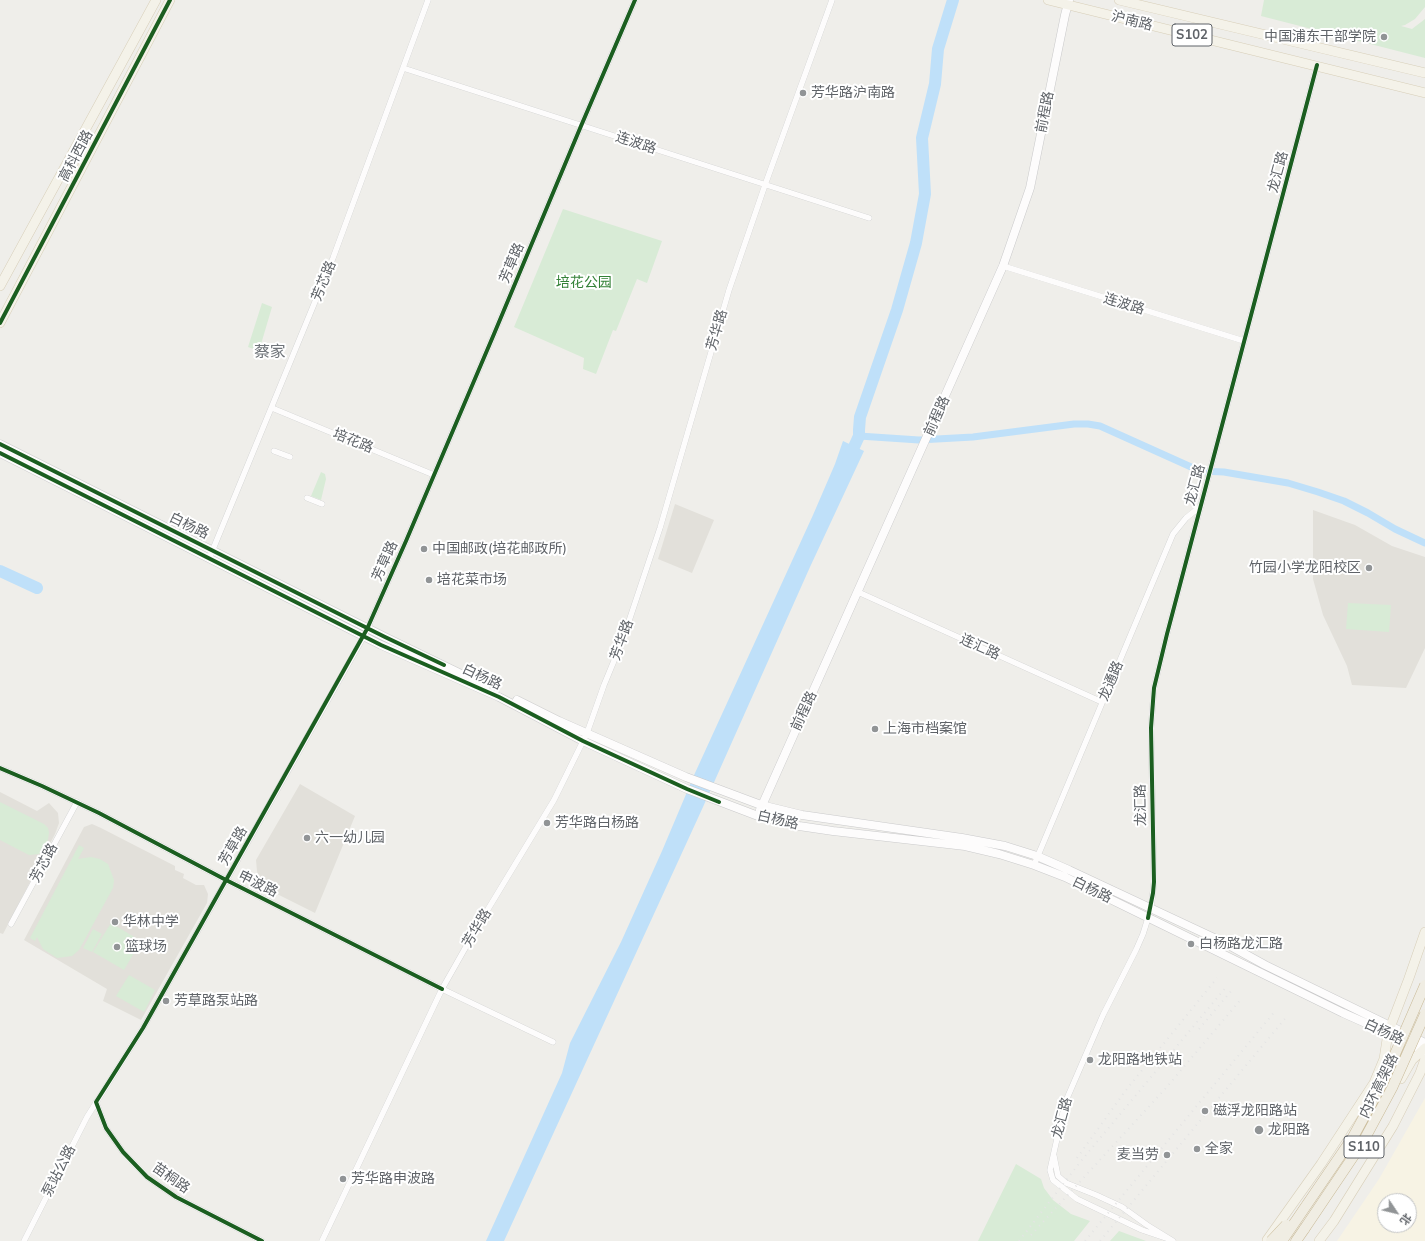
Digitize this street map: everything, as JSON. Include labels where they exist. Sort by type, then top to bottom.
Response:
[{"type":"highway","name":"内环高架路","points":[[1280,1241],[1315,1194],[1353,1137],[1382,1084],[1425,985]]},
{"type":"highway","name":"内环高架路","points":[[1296,1241],[1363,1142],[1392,1088],[1425,1014]]},
{"type":"highway","points":[[1272,1241],[1315,1194]]},
{"type":"highway","points":[[1300,1241],[1305,1228]]},
{"type":"main road","name":"高科西路","points":[[0,286],[156,0]]},
{"type":"main road","name":"高科西路","points":[[0,323],[170,0]]},
{"type":"main road","name":"沪南路","points":[[1048,0],[1068,2],[1425,93]]},
{"type":"main road","name":"沪南路","points":[[1119,0],[1425,73]]},
{"type":"main road","name":"前程路","points":[[758,816],[761,805],[919,457],[1003,266],[1030,188],[1068,2]]},
{"type":"main road","name":"白杨路","points":[[0,444],[211,554],[499,697],[583,741],[687,789],[758,816],[799,826],[965,846],[1034,864],[1149,913],[1225,943],[1424,1048]]},
{"type":"main road","name":"白杨路","points":[[0,453],[211,554]]},
{"type":"main road","name":"白杨路","points":[[366,632],[559,721],[691,779],[761,805],[802,815],[962,838],[1005,846],[1037,856],[1069,870],[1149,913]]},
{"type":"main road","name":"S110","points":[[1280,1241],[1349,1140],[1357,1125],[1384,1059],[1389,1029],[1420,949],[1425,932]]},
{"type":"main road","name":"S110","points":[[1300,1241],[1366,1144],[1404,1072],[1412,1060],[1424,1048]]},
{"type":"main road","name":"S110","points":[[1319,1241],[1334,1221],[1393,1126],[1420,1073],[1425,1059]]},
{"type":"main road","name":"S110","points":[[1267,1241],[1370,1091]]},
{"type":"street","name":"芳芯路","points":[[211,554],[346,225],[428,0]]},
{"type":"street","name":"芳草路","points":[[96,1102],[143,1028],[366,632],[635,0]]},
{"type":"street","name":"芳华路","points":[[322,1241],[442,989],[476,929],[554,800],[587,733],[604,685],[623,639],[660,528],[729,290],[765,185],[832,0]]},
{"type":"street","name":"龙汇路","points":[[1171,1240],[1142,1230],[1077,1200],[1054,1180],[1050,1170],[1065,1102],[1103,1015],[1136,950],[1143,934],[1149,913],[1154,882],[1151,728],[1153,699],[1160,661],[1317,65]]},
{"type":"street","name":"连波路","points":[[403,68],[869,218]]},
{"type":"street","name":"连波路","points":[[1003,266],[1244,341]]},
{"type":"street","name":"培花路","points":[[272,408],[434,475]]},
{"type":"street","points":[[274,451],[290,457]]},
{"type":"street","points":[[307,498],[322,504]]},
{"type":"street","name":"龙通路","points":[[1034,864],[1173,534],[1186,518],[1201,506]]},
{"type":"street","name":"连汇路","points":[[858,592],[1102,702]]},
{"type":"street","name":"申波路","points":[[0,768],[77,802],[226,880],[442,989],[553,1042]]},
{"type":"street","name":"芳芯路","points":[[11,924],[77,802]]},
{"type":"street","name":"泵站公路","points":[[24,1241],[96,1102]]},
{"type":"street","name":"苗桐路","points":[[96,1102],[106,1128],[123,1152],[147,1177],[176,1197],[262,1241]]},
{"type":"street","name":"龙汇路","points":[[1054,1153],[1058,1176],[1066,1183],[1096,1194],[1122,1207],[1171,1240]]},
{"type":"shaded area","points":[[675,504],[714,520],[692,573],[658,559]]},
{"type":"shaded area","name":"竹园小学龙阳校区","points":[[1313,510],[1355,525],[1392,546],[1425,557],[1425,648],[1406,688],[1352,685],[1347,666],[1323,615],[1313,579]]},
{"type":"shaded area","name":"六一幼儿园","points":[[300,784],[355,816],[315,913],[261,886],[257,871],[256,860]]},
{"type":"shaded area","points":[[0,792],[37,811],[49,803],[58,813],[59,823],[55,834],[3,934],[0,933]]},
{"type":"shaded area","name":"华林中学","points":[[92,824],[175,866],[175,870],[184,874],[183,878],[196,885],[204,885],[208,894],[207,903],[141,1020],[103,1001],[107,989],[24,940],[84,827]]},
{"type":"shaded area","points":[[1425,1098],[1425,1241],[1337,1241],[1379,1179]]},
{"type":"green space","name":"中国浦东干部学院","points":[[1264,0],[1425,0],[1425,7],[1415,19],[1401,26],[1412,29],[1425,19],[1425,58],[1261,16]]},
{"type":"green space","name":"培花公园","points":[[563,209],[662,241],[647,283],[637,279],[616,331],[613,330],[596,374],[583,369],[584,358],[514,327]]},
{"type":"green space","points":[[262,303],[272,307],[259,351],[248,347]]},
{"type":"green space","points":[[321,472],[325,474],[326,479],[321,500],[311,496]]},
{"type":"green space","points":[[1348,603],[1391,605],[1389,632],[1346,629]]},
{"type":"green space","points":[[0,802],[44,824],[48,828],[49,833],[47,845],[39,854],[29,855],[0,840]]},
{"type":"green space","points":[[79,845],[84,848],[78,859],[91,857],[100,859],[108,864],[114,880],[113,888],[79,950],[72,956],[57,958],[43,949],[37,937],[35,941],[30,938]]},
{"type":"green space","name":"篮球场","points":[[111,923],[141,941],[124,970],[93,952]]},
{"type":"green space","points":[[93,929],[102,934],[92,952],[83,948]]},
{"type":"green space","points":[[129,975],[155,990],[144,1012],[116,996]]},
{"type":"green space","points":[[1016,1164],[1041,1179],[1044,1188],[1053,1200],[1071,1214],[1090,1221],[1074,1241],[978,1241]]},
{"type":"green space","points":[[1119,1231],[1146,1241],[1110,1241]]},
{"type":"water","points":[[843,441],[864,451],[504,1241],[486,1241],[562,1073],[570,1043],[621,942],[695,773],[813,515],[835,464]]},
{"type":"waterway","points":[[848,460],[859,436],[860,417],[897,310],[916,243],[925,194],[922,138],[935,84],[938,49],[953,0]]},
{"type":"waterway","points":[[859,436],[919,440],[973,437],[1074,424],[1100,426],[1200,471],[1224,472],[1288,483],[1344,501],[1395,529],[1425,543]]},
{"type":"waterway","points":[[0,571],[37,588]]},
{"type":"railway","points":[[1077,1158],[1126,1090],[1217,978]]},
{"type":"railway","points":[[1019,1241],[1081,1161],[1227,986]]},
{"type":"railway","points":[[1199,1029],[1232,990]]},
{"type":"railway","points":[[1031,1235],[1166,1088],[1242,998]]},
{"type":"railway","points":[[1085,1241],[1276,1010]]},
{"type":"railway","points":[[1100,1241],[1288,1015]]},
{"type":"cycle path","points":[[0,323],[170,0]]},
{"type":"cycle path","points":[[262,1241],[176,1197],[147,1177],[123,1152],[106,1128],[96,1102],[143,1028],[367,629],[406,541],[635,0]]},
{"type":"cycle path","points":[[1148,918],[1154,882],[1151,728],[1154,688],[1317,65]]},
{"type":"cycle path","points":[[0,444],[385,637],[444,665]]},
{"type":"cycle path","points":[[0,453],[381,645],[499,697],[583,741],[687,789],[719,802]]},
{"type":"cycle path","points":[[0,768],[99,813],[226,880],[442,989]]},
{"type":"place","name":"中国浦东干部学院","points":[[1384,37]]},
{"type":"place","name":"芳华路沪南路","points":[[803,93]]},
{"type":"place","name":"中国邮政(培花邮政所)","points":[[424,549]]},
{"type":"place","name":"竹园小学龙阳校区","points":[[1369,568]]},
{"type":"place","name":"培花菜市场","points":[[429,580]]},
{"type":"place","name":"上海市档案馆","points":[[875,729]]},
{"type":"place","name":"芳华路白杨路","points":[[547,823]]},
{"type":"place","name":"六一幼儿园","points":[[307,838]]},
{"type":"place","name":"华林中学","points":[[115,922]]},
{"type":"place","name":"白杨路龙汇路","points":[[1191,944]]},
{"type":"place","name":"篮球场","points":[[117,947]]},
{"type":"place","name":"芳草路泵站路","points":[[166,1001]]},
{"type":"place","name":"龙阳路地铁站","points":[[1090,1060]]},
{"type":"place","name":"磁浮龙阳路站","points":[[1205,1111]]},
{"type":"place","name":"龙阳路","points":[[1259,1130]]},
{"type":"place","name":"全家","points":[[1197,1149]]},
{"type":"place","name":"麦当劳","points":[[1167,1155]]},
{"type":"place","name":"芳华路申波路","points":[[343,1179]]},
{"type":"district","name":"蔡家","points":[[270,352]]}]
